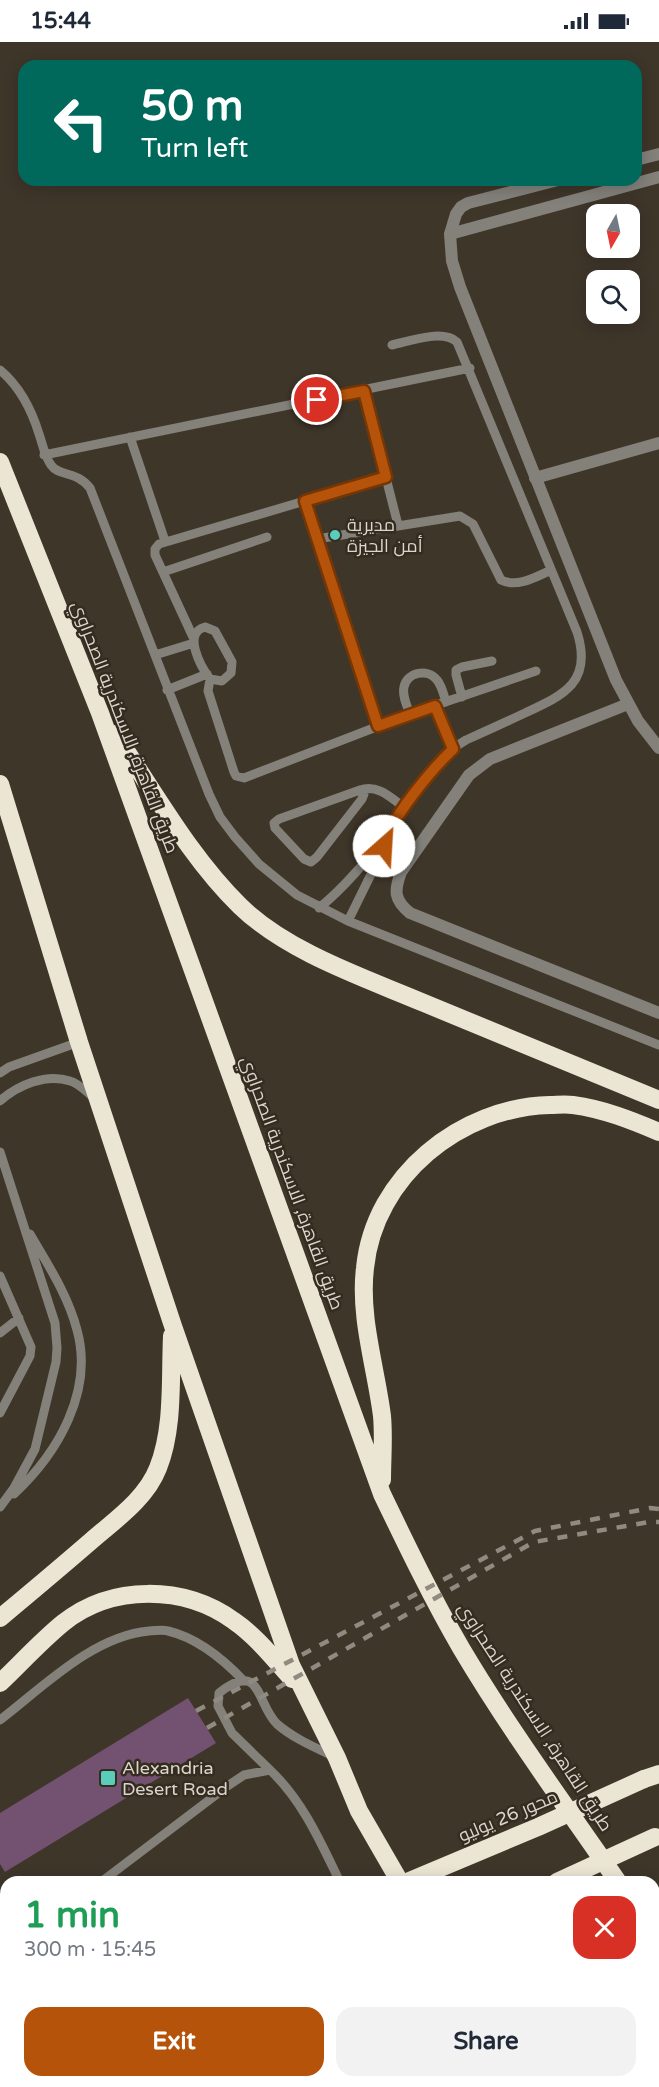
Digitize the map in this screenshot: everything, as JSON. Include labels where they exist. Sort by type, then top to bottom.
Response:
[{"type":"highway","name":"طريق القاهرة, الاسكندرية الصحراوي","points":[[0,462],[100,712],[382,1494],[417,1566],[461,1647],[531,1756],[614,1876]]},
{"type":"highway","points":[[100,712],[178,830],[210,872],[242,908],[280,936],[332,965],[659,1100]]},
{"type":"highway","points":[[0,784],[99,1102],[173,1326],[291,1665],[337,1758],[359,1811],[396,1876]]},
{"type":"highway","points":[[382,1494],[382,1419],[368,1331],[364,1268],[375,1227],[385,1204],[402,1180],[432,1148],[463,1127],[495,1114],[530,1106],[571,1104],[614,1114],[659,1132]]},
{"type":"highway","points":[[0,1618],[127,1509],[154,1478],[163,1452],[167,1428],[173,1326]]},
{"type":"highway","points":[[0,1683],[64,1623],[77,1614],[108,1600],[124,1596],[157,1594],[174,1595],[221,1612],[249,1632],[303,1691]]},
{"type":"highway","name":"محور 26 يوليو","points":[[421,1876],[652,1777]]},
{"type":"highway","points":[[570,1876],[657,1836]]},
{"type":"street","points":[[642,158],[659,154]]},
{"type":"street","points":[[642,182],[659,177]]},
{"type":"street","points":[[535,186],[468,203],[461,207],[456,214],[450,234],[452,261],[460,287],[616,680],[647,735],[659,748]]},
{"type":"street","points":[[450,234],[626,186]]},
{"type":"street","points":[[536,478],[659,443]]},
{"type":"street","points":[[628,704],[500,755],[476,769],[469,775],[401,872],[396,886],[397,897],[410,913],[659,1013]]},
{"type":"lane","points":[[319,908],[337,894],[386,836],[436,766],[453,749],[466,740],[558,698],[574,683],[581,662],[580,642],[470,368],[457,342],[447,335],[392,345]]},
{"type":"lane","points":[[44,455],[470,368]]},
{"type":"lane","points":[[0,370],[28,406],[39,433],[44,455],[52,468],[80,478],[90,488],[167,690],[220,817],[265,869],[297,895],[348,921],[659,1045]]},
{"type":"lane","points":[[364,391],[398,525]]},
{"type":"lane","points":[[130,437],[165,541]]},
{"type":"lane","points":[[386,477],[165,541],[157,546],[155,552],[209,677],[208,692],[234,772],[240,778],[249,776],[410,714],[536,671]]},
{"type":"lane","points":[[305,501],[378,726]]},
{"type":"lane","points":[[317,539],[454,516],[465,517],[473,524],[501,580],[507,583],[520,583],[551,570]]},
{"type":"lane","points":[[163,572],[267,537]]},
{"type":"lane","points":[[155,655],[193,640],[200,629],[211,628],[215,631],[232,662],[231,673],[222,681],[209,677],[167,690]]},
{"type":"lane","points":[[462,697],[456,670],[492,661]]},
{"type":"lane","points":[[410,714],[403,690],[411,676],[420,673],[430,674],[437,680],[446,702]]},
{"type":"lane","points":[[435,706],[453,749]]},
{"type":"lane","points":[[360,790],[364,795],[362,799],[311,862],[304,860],[275,828],[274,823],[279,819],[360,790],[374,787],[405,808]]},
{"type":"lane","points":[[348,921],[379,858],[386,836]]},
{"type":"lane","points":[[0,1073],[9,1067],[80,1042]]},
{"type":"lane","points":[[0,1101],[12,1091],[33,1082],[52,1078],[72,1081],[99,1102]]},
{"type":"lane","points":[[0,1152],[55,1323],[57,1348],[56,1362],[35,1449],[1,1507]]},
{"type":"lane","points":[[1,1507],[32,1478],[58,1439],[76,1404],[82,1370],[78,1330],[59,1283],[22,1221]]},
{"type":"lane","points":[[0,1413],[30,1356],[31,1347],[1,1279]]},
{"type":"lane","points":[[0,1333],[19,1318]]},
{"type":"lane","points":[[0,1720],[88,1652],[107,1642],[137,1632],[166,1630],[200,1643],[229,1664],[244,1681],[254,1685],[260,1692],[275,1722],[294,1737],[337,1758]]},
{"type":"lane","points":[[244,1681],[231,1684],[219,1693],[218,1706],[232,1733],[295,1797],[337,1876]]},
{"type":"lane","points":[[109,1876],[244,1775],[270,1770]]},
{"type":"building","name":"Alexandria Desert Road","points":[[188,1698],[216,1743],[5,1872],[0,1864],[0,1813]]},
{"type":"railway","points":[[196,1711],[535,1531],[650,1508],[659,1509]]},
{"type":"railway","points":[[207,1728],[534,1542],[659,1522]]},
{"type":"place","name":"مديرية أمن الجيزة","points":[[335,535]]},
{"type":"place","name":"Alexandria Desert Road","points":[[108,1778]]},
{"type":"route","points":[[317,400],[364,391],[386,477],[305,501],[378,726],[435,706],[453,749],[436,766],[405,808],[386,836],[384,846]]}]
